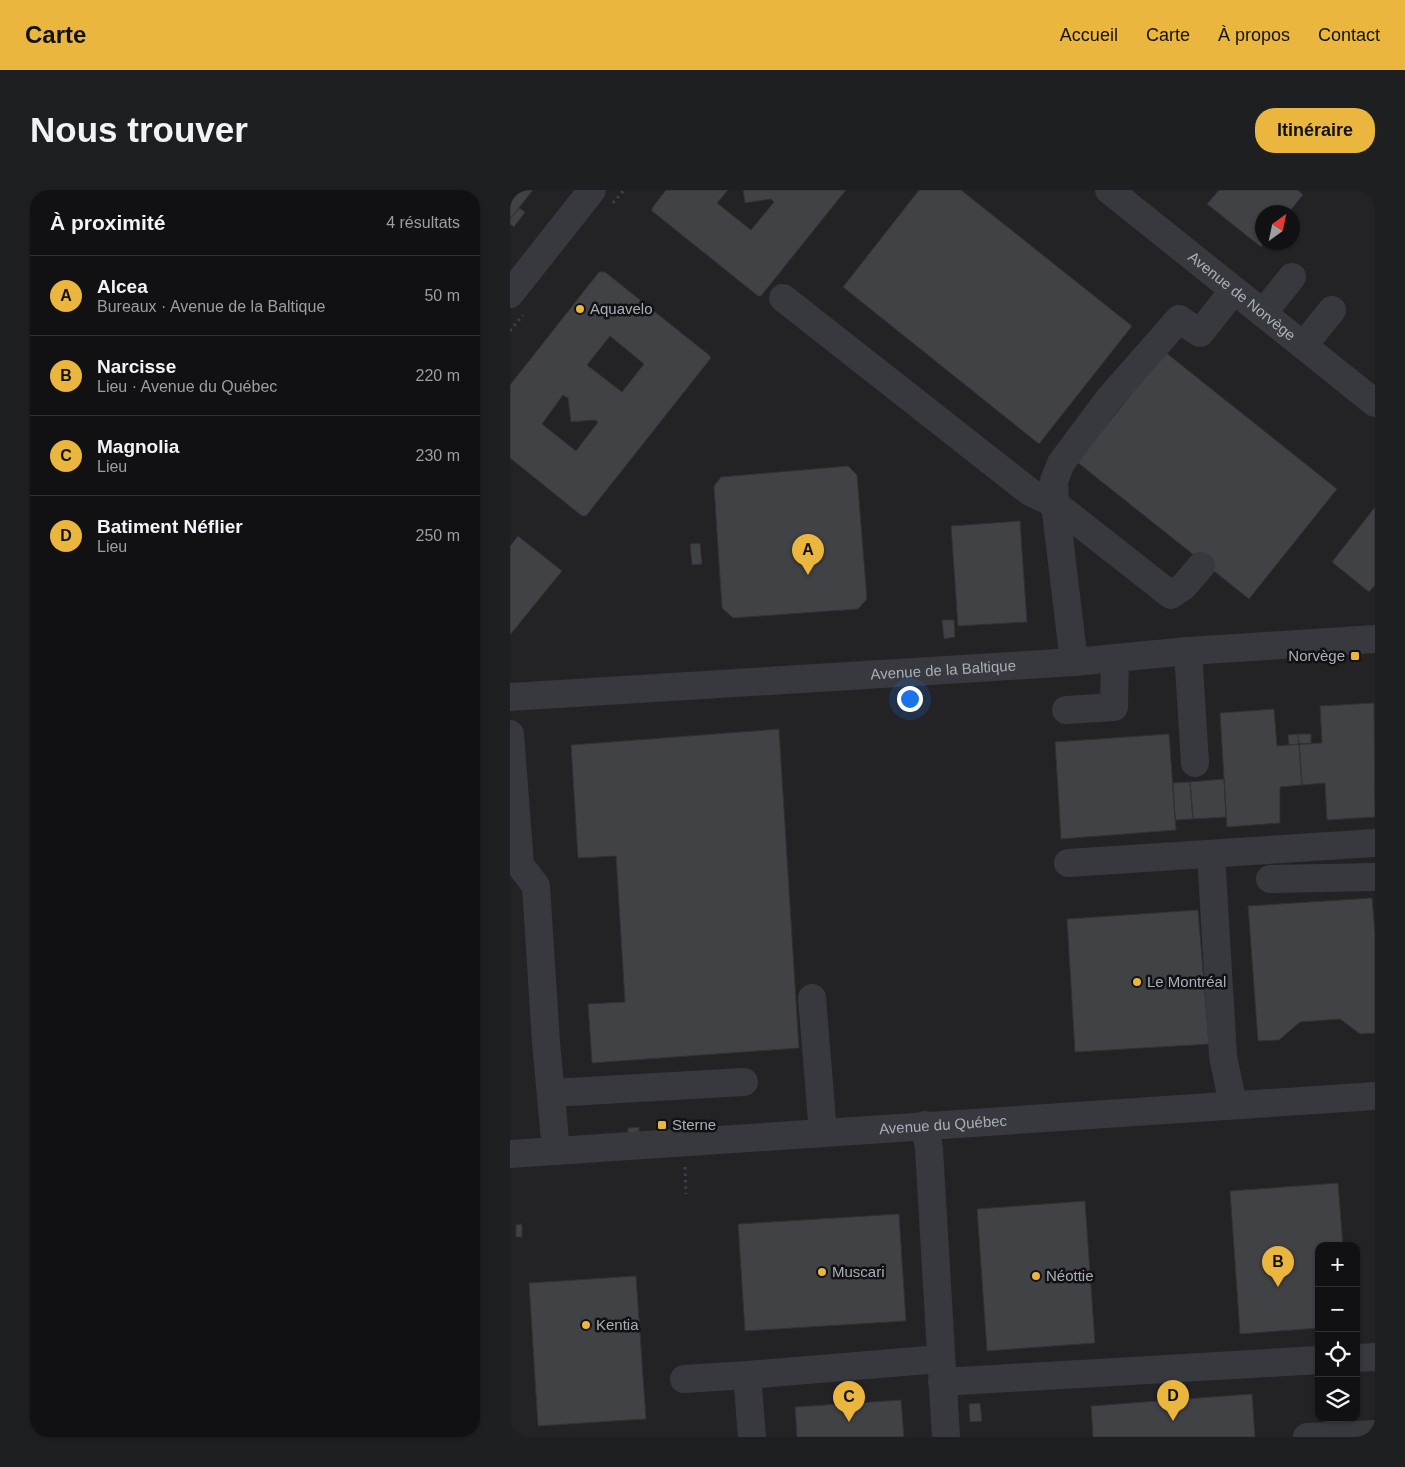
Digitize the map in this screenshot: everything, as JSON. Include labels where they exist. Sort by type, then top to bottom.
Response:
[{"type":"street","points":[[510,294],[592,190]]},
{"type":"street","name":"Avenue de Norvège","points":[[1126,195],[1234,290],[1375,403]]},
{"type":"street","points":[[1263,313],[1292,277]]},
{"type":"street","points":[[1074,662],[1055,504],[1054,481],[1062,463],[1108,400],[1179,319],[1200,334],[1234,290]]},
{"type":"street","points":[[783,298],[1030,492],[1055,504],[1171,595],[1184,586],[1201,566]]},
{"type":"street","points":[[1304,345],[1332,310]]},
{"type":"street","name":"Avenue de la Baltique","points":[[510,697],[1074,662],[1375,639]]},
{"type":"street","points":[[1188,652],[1196,763]]},
{"type":"street","points":[[1066,710],[1114,707],[1115,658]]},
{"type":"street","points":[[510,734],[520,865],[536,886],[556,1151]]},
{"type":"street","points":[[1068,863],[1375,844]]},
{"type":"street","points":[[1211,854],[1223,1056],[1233,1105]]},
{"type":"street","points":[[1270,880],[1375,877]]},
{"type":"street","points":[[812,998],[823,1133]]},
{"type":"street","points":[[551,1093],[744,1082]]},
{"type":"street","name":"Avenue du Québec","points":[[510,1154],[1375,1096]]},
{"type":"street","points":[[925,1125],[929,1149],[946,1437]]},
{"type":"street","points":[[1360,1358],[1375,1357]]},
{"type":"street","points":[[684,1379],[1315,1360]]},
{"type":"street","points":[[747,1376],[752,1437]]},
{"type":"street","points":[[1307,1437],[1375,1434]]},
{"type":"path","points":[[685,1167],[686,1194]]},
{"type":"shaded area","points":[[510,190],[1375,190],[1375,1437],[510,1437]]},
{"type":"building","points":[[510,190],[533,190],[510,219]]},
{"type":"building","points":[[666,190],[728,190],[717,203],[751,230],[774,202],[771,199],[745,203],[743,190],[846,190],[761,296],[758,296],[652,211],[652,208]]},
{"type":"building","points":[[919,190],[961,190],[1132,326],[1039,444],[843,287]]},
{"type":"building","points":[[1219,190],[1298,190],[1303,195],[1295,205],[1255,205],[1255,242],[1207,204]]},
{"type":"building","points":[[519,208],[525,212],[514,227],[510,224],[510,219]]},
{"type":"building","points":[[599,272],[605,272],[711,358],[586,516],[582,516],[510,458],[510,385]],"holes":[[[610,336],[644,364],[622,392],[587,365]],[[563,395],[568,398],[571,422],[595,420],[598,422],[576,451],[542,424]]]},
{"type":"building","points":[[1165,352],[1337,489],[1249,599],[1077,462]]},
{"type":"building","points":[[848,466],[857,475],[867,599],[858,609],[733,618],[722,608],[714,486],[721,477]]},
{"type":"building","points":[[1375,507],[1375,585],[1369,592],[1332,562]]},
{"type":"building","points":[[1020,521],[1027,622],[958,626],[951,526]]},
{"type":"building","points":[[518,536],[562,571],[510,635],[510,546]]},
{"type":"building","points":[[700,543],[702,564],[692,565],[690,544]]},
{"type":"building","points":[[942,620],[954,620],[955,637],[944,639]]},
{"type":"building","points":[[1374,703],[1375,817],[1327,820],[1325,783],[1302,785],[1299,744],[1322,743],[1320,706]]},
{"type":"building","points":[[1274,709],[1277,746],[1299,744],[1302,785],[1280,787],[1280,823],[1227,827],[1220,713]]},
{"type":"building","points":[[779,729],[799,1048],[592,1063],[588,1004],[625,1002],[616,856],[578,858],[571,745]]},
{"type":"building","points":[[1169,734],[1176,830],[1061,839],[1055,742]]},
{"type":"building","points":[[1298,734],[1311,734],[1311,744],[1299,744]]},
{"type":"building","points":[[1298,734],[1299,744],[1289,745],[1288,735]]},
{"type":"building","points":[[1224,779],[1226,817],[1193,819],[1190,782]]},
{"type":"building","points":[[1190,782],[1193,819],[1175,820],[1173,783]]},
{"type":"building","points":[[1372,898],[1375,934],[1375,1033],[1360,1034],[1340,1019],[1300,1022],[1279,1040],[1258,1041],[1248,906]]},
{"type":"building","name":"Le Montréal","points":[[1198,910],[1209,1044],[1075,1052],[1067,919]]},
{"type":"building","points":[[639,1127],[639,1132],[628,1133],[628,1128]]},
{"type":"building","points":[[1338,1183],[1343,1242],[1315,1242],[1315,1328],[1240,1334],[1230,1191]]},
{"type":"building","name":"Néottie","points":[[1085,1201],[1095,1343],[987,1351],[977,1209]]},
{"type":"building","name":"Muscari","points":[[899,1214],[906,1321],[745,1331],[738,1224]]},
{"type":"building","points":[[522,1224],[522,1237],[516,1237],[516,1225]]},
{"type":"building","name":"Kentia","points":[[636,1276],[646,1419],[538,1426],[529,1283]]},
{"type":"building","points":[[1252,1394],[1255,1437],[1093,1437],[1091,1406]]},
{"type":"building","points":[[901,1400],[904,1437],[797,1437],[795,1407]]},
{"type":"building","points":[[980,1403],[982,1421],[970,1422],[969,1404]]},
{"type":"place","name":"Aquavelo","points":[[580,309]]},
{"type":"place","name":"Alcea","points":[[808,575]]},
{"type":"place","name":"Norvège","points":[[1355,656]]},
{"type":"place","name":"Le Montréal","points":[[1137,982]]},
{"type":"place","name":"Sterne","points":[[662,1125]]},
{"type":"place","name":"Muscari","points":[[822,1272]]},
{"type":"place","name":"Néottie","points":[[1036,1276]]},
{"type":"place","name":"Narcisse","points":[[1278,1287]]},
{"type":"place","name":"Kentia","points":[[586,1325]]},
{"type":"place","name":"Batiment Néflier","points":[[1173,1421]]},
{"type":"place","name":"Magnolia","points":[[849,1422]]}]
